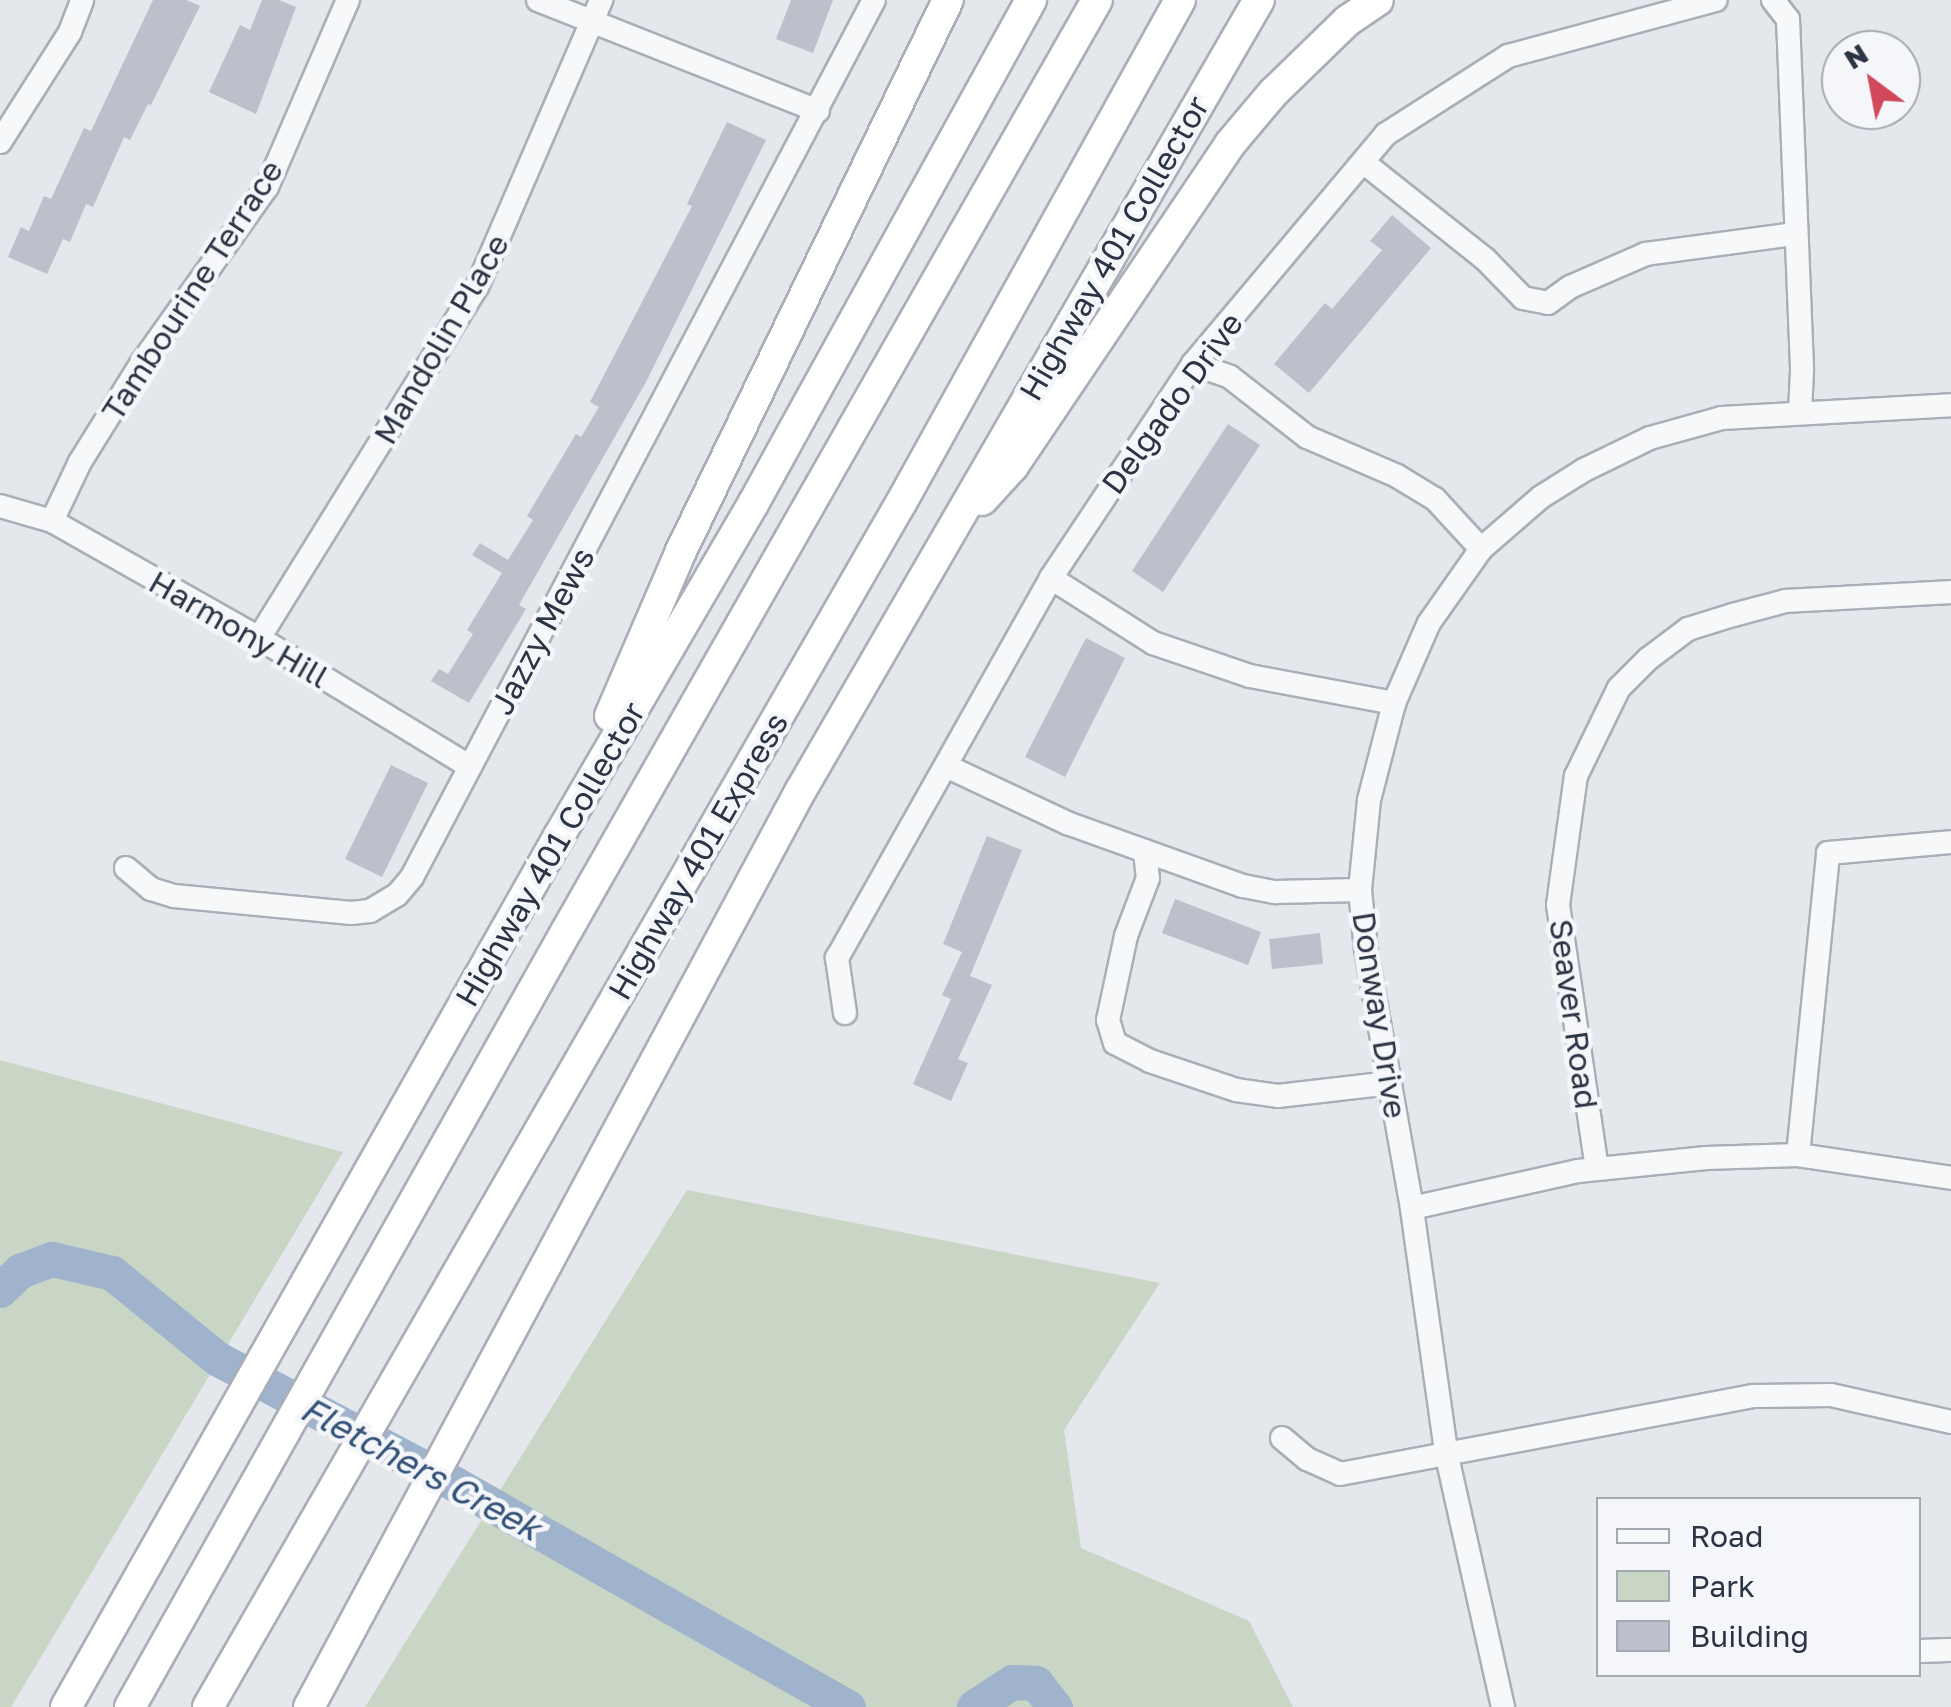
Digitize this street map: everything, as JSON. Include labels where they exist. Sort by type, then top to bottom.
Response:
[{"type":"highway","points":[[559,836],[681,551],[948,0]]},
{"type":"highway","name":"Highway 401 Collector","points":[[66,1707],[559,836],[752,504],[1031,0]]},
{"type":"highway","points":[[130,1707],[1097,0]]},
{"type":"highway","name":"Highway 401 Express","points":[[208,1707],[901,504],[1180,0]]},
{"type":"highway","name":"Highway 401 Collector","points":[[309,1707],[801,790],[1259,0]]},
{"type":"highway","points":[[943,542],[1013,466],[1230,144],[1272,93],[1347,21],[1378,0]]},
{"type":"street","points":[[0,142],[70,32],[82,0]]},
{"type":"street","name":"Tambourine Terrace","points":[[52,521],[80,462],[141,364],[267,187],[348,0]]},
{"type":"street","points":[[538,0],[818,111]]},
{"type":"street","name":"Mandolin Place","points":[[259,638],[477,287],[601,0]]},
{"type":"street","name":"Jazzy Mews","points":[[126,868],[151,889],[174,896],[370,911],[386,905],[412,877],[874,0]]},
{"type":"street","name":"Delgado Drive","points":[[845,1013],[837,958],[1051,578],[1193,364],[1386,134],[1508,56],[1716,0]]},
{"type":"street","points":[[1774,0],[1788,19],[1802,371],[1800,412]]},
{"type":"street","points":[[1363,162],[1486,260],[1524,298],[1548,303],[1570,288],[1646,254],[1794,234]]},
{"type":"street","points":[[1193,364],[1230,377],[1307,436],[1397,476],[1435,499],[1481,548]]},
{"type":"street","name":"Donway Drive","points":[[1503,1707],[1446,1451],[1412,1208],[1360,890],[1369,800],[1394,702],[1429,623],[1481,548],[1541,497],[1650,438],[1722,418],[1951,406]]},
{"type":"street","name":"Harmony Hill","points":[[0,506],[52,521],[259,638],[470,767]]},
{"type":"street","points":[[1051,578],[1170,649],[1250,676],[1394,702]]},
{"type":"street","name":"Seaver Road","points":[[1597,1169],[1558,905],[1576,776],[1620,688],[1648,659],[1688,629],[1733,615],[1786,601],[1951,592]]},
{"type":"street","points":[[946,766],[1067,823],[1258,889],[1360,890]]},
{"type":"street","points":[[1798,1155],[1828,853],[1951,842]]},
{"type":"street","points":[[1146,851],[1148,878],[1126,936],[1108,1020],[1115,1043],[1150,1062],[1218,1084],[1278,1096],[1390,1083]]},
{"type":"street","points":[[1412,1208],[1597,1169],[1798,1155],[1951,1178]]},
{"type":"street","points":[[1282,1438],[1307,1459],[1340,1474],[1754,1396],[1830,1394],[1951,1422]]},
{"type":"street","points":[[1921,1651],[1951,1650]]},
{"type":"green space","points":[[0,1060],[343,1152],[11,1707],[0,1707]]},
{"type":"green space","points":[[687,1190],[1160,1283],[1064,1430],[1081,1548],[1249,1621],[1293,1707],[365,1707]]},
{"type":"building","points":[[153,0],[186,0],[200,6],[151,105],[148,104],[130,140],[124,137],[93,207],[86,204],[70,242],[63,239],[47,274],[8,257],[21,227],[29,231],[44,196],[51,199],[84,128],[91,131]]},
{"type":"building","points":[[262,0],[279,0],[296,7],[256,114],[209,92],[240,25],[250,30]]},
{"type":"building","points":[[791,0],[833,0],[813,53],[776,39]]},
{"type":"building","points":[[727,122],[766,140],[646,382],[519,605],[526,609],[469,703],[431,681],[439,669],[448,674],[473,634],[467,630],[502,573],[472,555],[480,543],[508,560],[533,520],[527,516],[576,434],[581,437],[599,407],[590,402],[692,206],[687,204]]},
{"type":"building","points":[[1392,215],[1431,248],[1309,393],[1274,364],[1325,303],[1332,309],[1382,250],[1370,241]]},
{"type":"building","points":[[1228,424],[1260,445],[1163,592],[1132,571]]},
{"type":"building","points":[[1086,638],[1125,658],[1065,777],[1025,757]]},
{"type":"building","points":[[391,765],[428,783],[382,877],[345,859]]},
{"type":"building","points":[[987,836],[1022,850],[970,976],[992,985],[958,1059],[968,1063],[951,1101],[913,1084],[951,999],[942,995],[962,952],[943,944]]},
{"type":"building","points":[[1175,899],[1261,932],[1248,965],[1162,933]]},
{"type":"building","points":[[1320,933],[1323,964],[1272,969],[1269,939]]},
{"type":"waterway","name":"Fletchers Creek","points":[[0,1290],[20,1271],[52,1259],[112,1273],[218,1359],[455,1484],[848,1707]]},
{"type":"waterway","name":"Fletchers Creek","points":[[974,1707],[1012,1682],[1036,1683],[1055,1707]]}]
